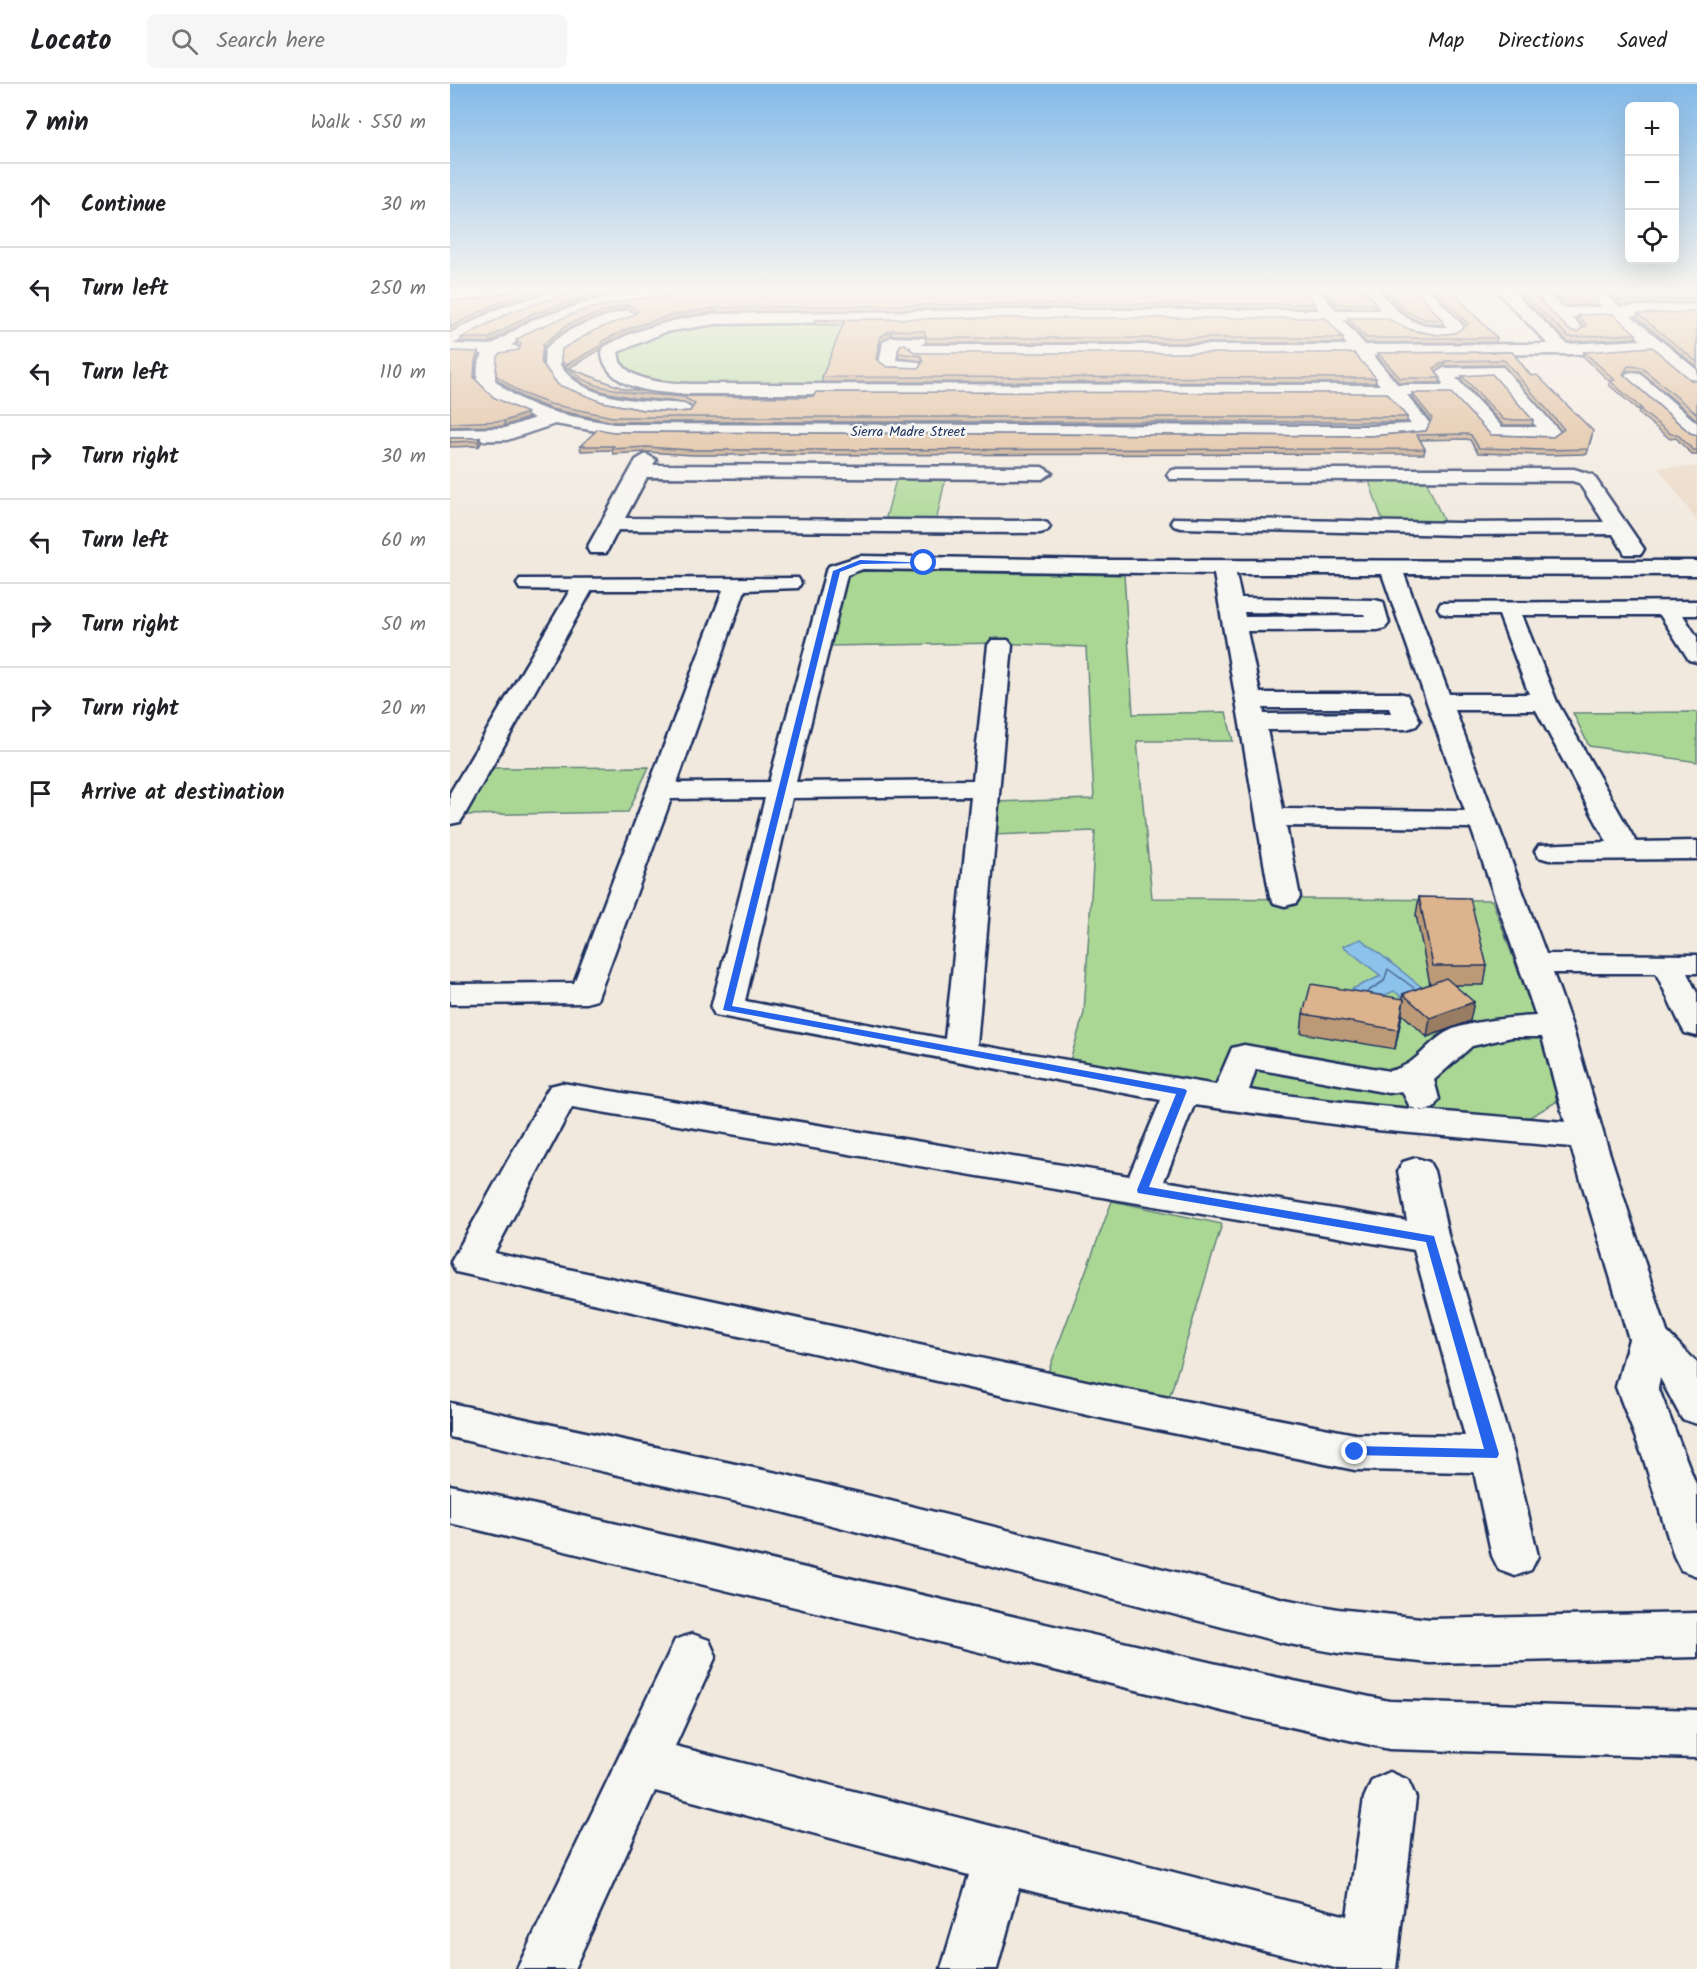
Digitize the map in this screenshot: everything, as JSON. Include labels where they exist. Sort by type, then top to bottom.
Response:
[{"type":"street","name":"Sierra Madre Street","points":[[486,376],[486,381],[496,394],[514,406],[554,418],[614,429],[898,432],[1360,432],[1419,429],[1421,424],[1383,376]]},
{"type":"street","points":[[560,376],[566,384],[594,396],[634,405],[706,409]]},
{"type":"street","points":[[626,376],[661,386],[690,388],[909,390],[972,399],[1334,399],[1395,390],[1456,390]]},
{"type":"street","points":[[898,432],[912,376]]},
{"type":"street","points":[[972,399],[972,379],[975,376]]},
{"type":"street","points":[[1323,376],[1334,399]]},
{"type":"street","points":[[1446,376],[1456,390],[1497,433],[1552,433],[1501,376]]},
{"type":"street","points":[[1697,384],[1671,386],[1639,382],[1697,432]]},
{"type":"street","points":[[838,407],[847,390]]},
{"type":"street","points":[[488,411],[514,406]]},
{"type":"street","points":[[450,435],[507,434],[554,418]]},
{"type":"street","points":[[598,548],[609,525],[642,465],[1043,464],[1040,537],[934,526],[609,525]]},
{"type":"street","points":[[1620,528],[1182,531],[1176,467],[1574,475],[1586,478],[1620,528],[1633,549]]},
{"type":"street","points":[[924,563],[934,526]]},
{"type":"street","points":[[1478,528],[1491,568]]},
{"type":"street","points":[[1586,1136],[1347,1116],[1228,1099],[727,1008],[783,789],[816,647],[837,571],[860,562],[1224,567],[1697,568]]},
{"type":"street","points":[[1224,567],[1285,897]]},
{"type":"street","points":[[1391,568],[1442,702],[1556,1026],[1586,1136],[1649,1339],[1682,1374],[1697,1407]]},
{"type":"street","points":[[528,584],[790,583]]},
{"type":"street","points":[[450,994],[586,993],[736,584]]},
{"type":"street","points":[[450,816],[584,585]]},
{"type":"street","points":[[1375,606],[1377,623],[1234,615],[1375,606]]},
{"type":"street","points":[[1449,608],[1697,608]]},
{"type":"street","points":[[1667,608],[1697,655]]},
{"type":"street","points":[[1508,609],[1544,702],[1627,852]]},
{"type":"street","points":[[960,1052],[1000,645]]},
{"type":"street","points":[[1398,700],[1407,721],[1251,712],[1398,700]]},
{"type":"street","points":[[1442,702],[1544,702]]},
{"type":"street","points":[[659,791],[985,788]]},
{"type":"street","points":[[1271,817],[1483,820]]},
{"type":"street","points":[[1550,851],[1697,850]]},
{"type":"street","points":[[1534,963],[1682,964],[1697,1026]]},
{"type":"street","points":[[1228,1099],[1244,1056],[1389,1082],[1416,1077],[1461,1038],[1512,1027],[1556,1026]]},
{"type":"street","points":[[1416,1077],[1429,1123]]},
{"type":"street","points":[[1142,1190],[1182,1091]]},
{"type":"street","points":[[1430,1239],[562,1094],[470,1262],[1123,1406],[1355,1452],[1492,1454]]},
{"type":"street","points":[[1416,1171],[1430,1239],[1492,1454],[1515,1556]]},
{"type":"street","points":[[1649,1339],[1637,1387],[1665,1457],[1688,1502],[1697,1556]]},
{"type":"street","points":[[450,1420],[782,1493],[1284,1621],[1338,1631],[1430,1641],[1697,1635]]},
{"type":"street","points":[[450,1504],[1235,1691],[1389,1725],[1697,1734]]},
{"type":"street","points":[[545,1969],[692,1656]]},
{"type":"street","points":[[643,1763],[1001,1857],[1369,1959],[1390,1798]]},
{"type":"street","points":[[969,1969],[1001,1857]]},
{"type":"shaded area","points":[[1658,467],[1697,467],[1697,521]]},
{"type":"green space","points":[[635,376],[906,376],[903,389],[681,387],[644,381]]},
{"type":"green space","points":[[897,476],[946,476],[936,522],[885,521]]},
{"type":"green space","points":[[1368,478],[1425,478],[1444,522],[1383,522]]},
{"type":"green space","points":[[866,571],[1124,575],[1133,714],[1226,712],[1233,741],[1137,741],[1152,898],[1492,900],[1557,1077],[1556,1102],[1525,1120],[1392,1114],[1069,1064],[1084,1013],[1095,831],[992,835],[995,802],[1094,799],[1086,647],[1001,643],[827,646],[840,580],[851,573]]},
{"type":"green space","points":[[1697,712],[1697,762],[1589,746],[1573,713]]},
{"type":"green space","points":[[649,767],[628,812],[463,815],[491,768]]},
{"type":"green space","points":[[1112,1201],[1222,1224],[1169,1399],[1048,1372]]},
{"type":"water","points":[[1361,939],[1428,992],[1407,1001],[1394,991],[1369,1002],[1352,989],[1381,976],[1343,946]]},
{"type":"building","points":[[450,376],[474,376],[493,397],[527,413],[504,421],[450,423]]},
{"type":"building","points":[[497,376],[551,376],[558,385],[602,402],[643,410],[678,412],[690,411],[695,404],[684,397],[633,393],[599,386],[579,376],[590,376],[625,389],[678,396],[803,397],[814,396],[816,392],[1387,393],[1407,417],[613,417],[550,404],[521,393]]},
{"type":"building","points":[[1374,376],[1376,378],[822,377]]},
{"type":"building","points":[[1398,376],[1439,376],[1440,378],[1400,378]]},
{"type":"building","points":[[1462,376],[1494,376],[1533,420],[1504,420]]},
{"type":"building","points":[[1518,376],[1538,376],[1593,431],[1588,449],[1479,448],[1471,435],[1467,434],[1417,435],[1425,449],[691,450],[646,447],[612,449],[614,446],[580,446],[598,429],[613,432],[1371,436],[1426,431],[1432,418],[1412,393],[1451,393],[1491,435],[1553,437],[1564,429]]},
{"type":"building","points":[[1611,376],[1625,376],[1690,433],[1697,435],[1697,450],[1693,450],[1677,434],[1671,434],[1639,409],[1642,409],[1610,381],[1615,380]]},
{"type":"building","points":[[1652,376],[1686,376],[1697,381],[1697,414]]},
{"type":"building","points":[[450,438],[480,438],[478,441],[450,442]]},
{"type":"building","points":[[1419,897],[1470,898],[1487,966],[1433,966]]},
{"type":"building","points":[[1446,978],[1474,1002],[1430,1018],[1403,994]]},
{"type":"building","points":[[1311,984],[1404,999],[1398,1030],[1303,1014]]},
{"type":"route","points":[[924,563],[860,562],[844,566],[837,571],[816,647],[783,789],[727,1008],[1182,1091],[1142,1190],[1190,1200],[1430,1239],[1492,1454],[1355,1452]]}]
